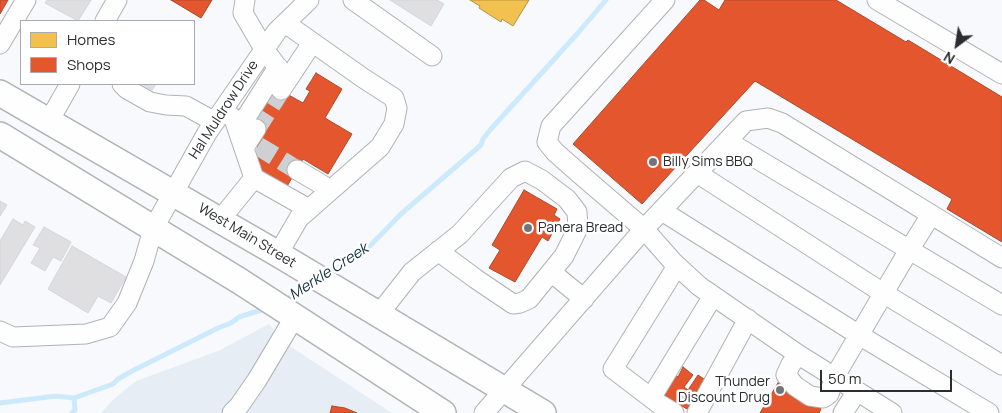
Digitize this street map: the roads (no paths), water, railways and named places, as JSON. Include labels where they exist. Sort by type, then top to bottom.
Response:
[{"type":"main road","name":"West Main Street","points":[[0,93],[278,254],[544,413]]},
{"type":"main road","points":[[0,135],[238,280],[432,410]]},
{"type":"street","points":[[0,44],[26,0]]},
{"type":"street","points":[[106,20],[118,0]]},
{"type":"street","points":[[245,0],[243,13],[282,79]]},
{"type":"street","name":"Hal Muldrow Drive","points":[[0,331],[13,337],[86,334],[110,327],[127,303],[144,261],[153,229],[219,116],[277,31],[309,0]]},
{"type":"street","points":[[353,0],[432,56]]},
{"type":"street","points":[[666,0],[551,126],[548,142],[561,158],[644,229],[677,266],[699,286],[799,355],[835,376],[889,412]]},
{"type":"street","points":[[877,0],[1002,74]]},
{"type":"street","points":[[278,254],[299,218],[380,147],[394,124],[397,108],[394,98],[285,23]]},
{"type":"street","points":[[249,138],[282,79],[312,42]]},
{"type":"street","points":[[48,120],[69,85]]},
{"type":"street","points":[[123,85],[150,102],[186,106],[234,119],[249,138],[254,178],[220,220]]},
{"type":"street","points":[[484,413],[644,229],[746,121],[768,118],[782,123],[1002,258]]},
{"type":"street","points":[[727,141],[1002,305]]},
{"type":"street","points":[[297,170],[331,190]]},
{"type":"street","points":[[379,314],[412,272],[438,251],[460,234],[511,178],[526,171],[542,180],[567,199],[577,212],[578,228],[564,256],[529,299],[520,303],[513,304],[438,251]]},
{"type":"street","points":[[698,173],[883,293],[1002,365]]},
{"type":"street","points":[[254,178],[309,209]]},
{"type":"street","points":[[662,210],[859,335],[989,413]]},
{"type":"street","points":[[799,355],[791,364],[786,375],[795,386],[810,396],[823,398],[829,394],[835,376],[931,215]]},
{"type":"street","points":[[674,413],[612,369],[677,266]]},
{"type":"street","points":[[551,272],[584,299]]},
{"type":"street","points":[[651,398],[714,296]]},
{"type":"street","points":[[232,413],[252,387],[291,315]]},
{"type":"street","points":[[696,413],[748,319]]},
{"type":"street","points":[[843,413],[857,391]]},
{"type":"waterway","name":"Merkle Creek","points":[[328,276],[356,254],[366,250],[401,214],[481,145],[490,130],[606,0]]},
{"type":"waterway","name":"Merkle Creek","points":[[285,300],[303,291],[313,283]]},
{"type":"waterway","name":"Merkle Creek","points":[[0,403],[56,396],[74,398],[113,384],[134,370],[231,323],[239,317],[268,308]]},
{"type":"waterway","points":[[72,413],[75,410],[74,398]]},
{"type":"tunnel","points":[[256,129],[281,90]]},
{"type":"tunnel","points":[[258,146],[297,170]]},
{"type":"place","name":"Billy Sims BBQ","points":[[653,162]]},
{"type":"place","name":"Panera Bread","points":[[528,228]]},
{"type":"place","name":"Thunder Discount Drug","points":[[780,390]]}]
